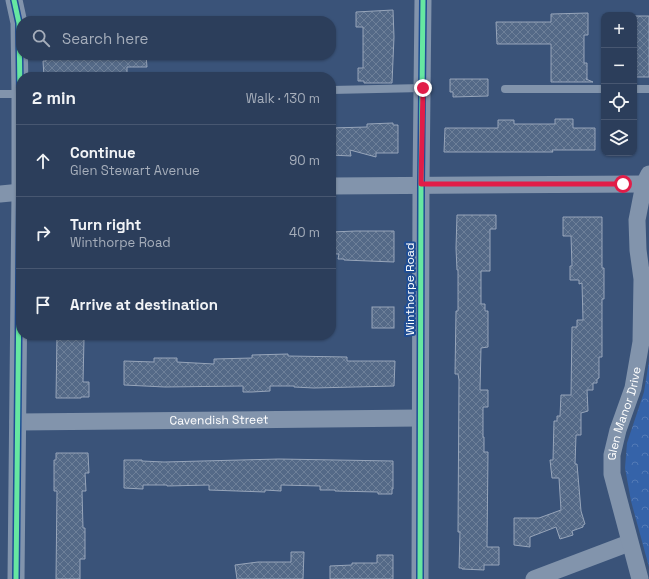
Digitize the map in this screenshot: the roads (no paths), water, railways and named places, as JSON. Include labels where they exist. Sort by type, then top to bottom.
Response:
[{"type":"street","points":[[14,0],[17,16]]},
{"type":"street","name":"Winthorpe Road","points":[[420,579],[419,418],[423,0]]},
{"type":"street","points":[[20,60],[20,72]]},
{"type":"street","points":[[336,186],[647,179]]},
{"type":"street","name":"Glen Manor Drive","points":[[640,579],[629,543],[612,474],[612,456],[618,430],[633,388],[641,342],[642,279],[638,250],[637,220],[647,179]]},
{"type":"street","points":[[0,194],[16,192]]},
{"type":"street","points":[[16,579],[19,340]]},
{"type":"street","name":"Cavendish Street","points":[[18,422],[419,418]]},
{"type":"street","points":[[534,579],[629,543]]},
{"type":"lane","points":[[336,90],[423,88]]},
{"type":"lane","points":[[505,89],[601,89]]},
{"type":"lane","points":[[637,89],[649,89]]},
{"type":"lane","points":[[0,94],[16,94]]}]
